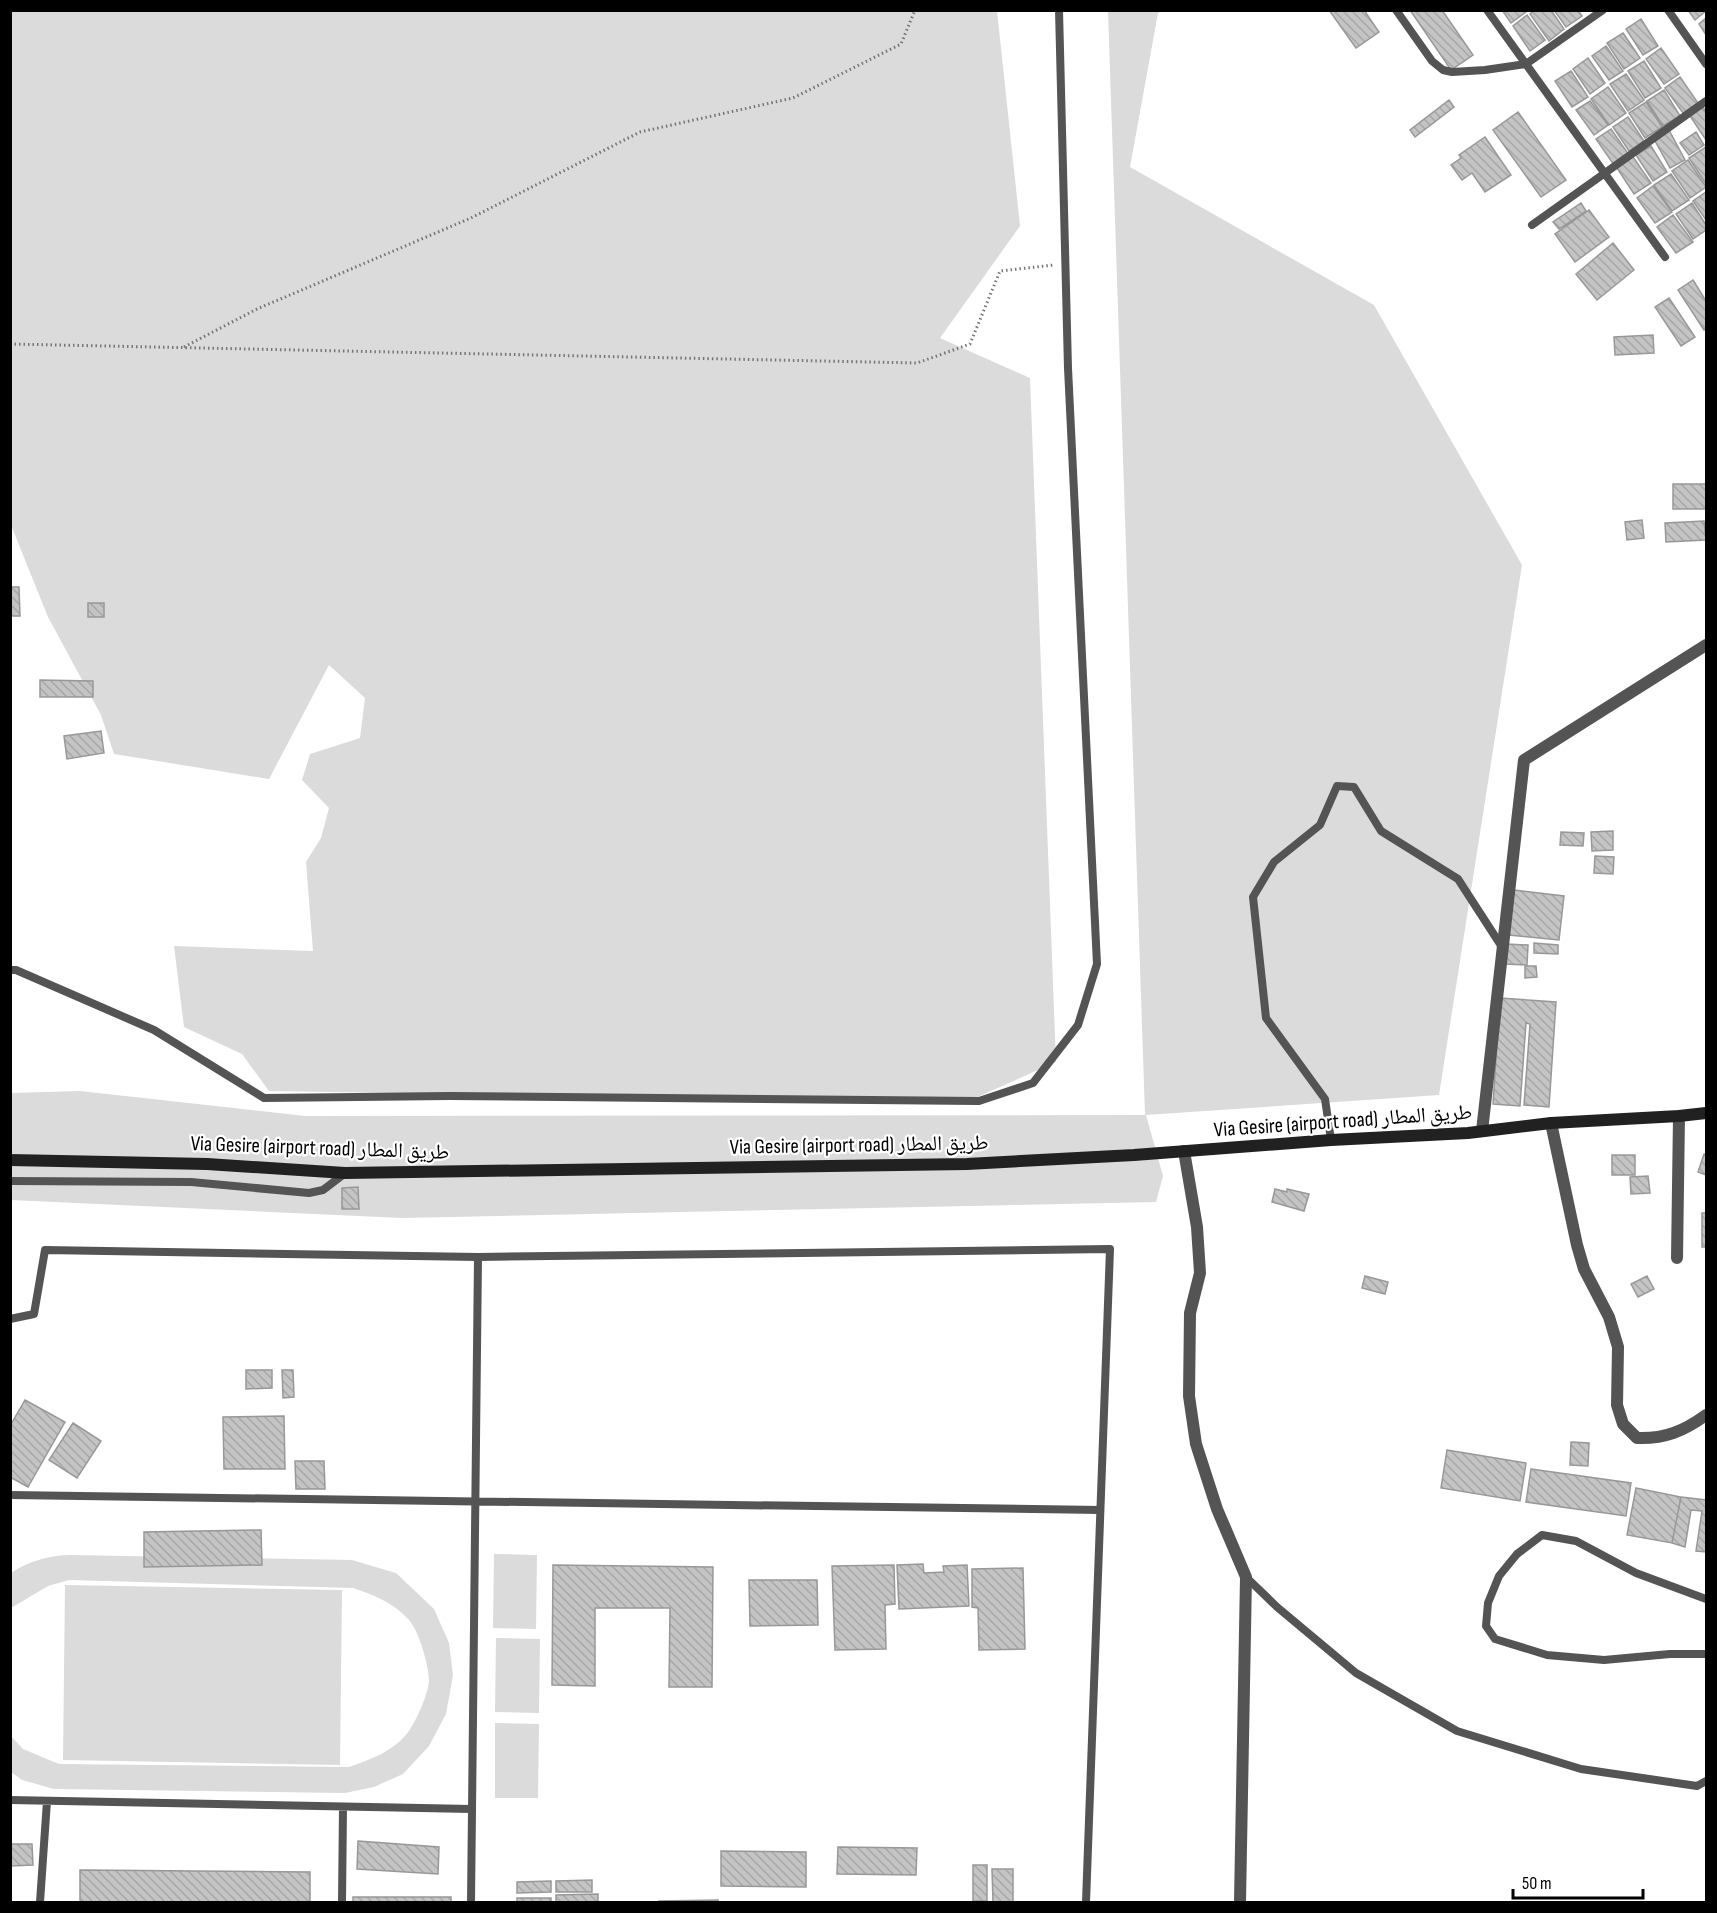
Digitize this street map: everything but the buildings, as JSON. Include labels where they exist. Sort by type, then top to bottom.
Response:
[{"type":"main road","name":"Via Gesire (airport road) طريق المطار","points":[[10,1160],[207,1164],[345,1173],[967,1164],[1134,1155],[1707,1113]]},
{"type":"street","points":[[1482,1131],[1524,760],[1707,645]]},
{"type":"street","points":[[1677,1258],[1678,1116]]},
{"type":"street","points":[[1551,1123],[1579,1254],[1584,1269],[1609,1317],[1618,1347],[1617,1405],[1623,1424],[1637,1438],[1656,1439],[1671,1435],[1707,1415]]},
{"type":"street","points":[[1184,1151],[1197,1227],[1200,1273],[1190,1313],[1189,1396],[1196,1444],[1217,1509],[1246,1577],[1240,1902]]},
{"type":"lane","points":[[10,970],[16,970],[154,1030],[264,1098],[462,1096],[979,1101],[1033,1083],[1078,1025],[1097,964],[1070,392],[1059,10]]},
{"type":"lane","points":[[1396,10],[1432,61],[1443,70],[1452,72],[1526,64],[1603,10]]},
{"type":"lane","points":[[1487,10],[1665,257]]},
{"type":"lane","points":[[1668,10],[1707,64]]},
{"type":"lane","points":[[1532,225],[1707,101]]},
{"type":"lane","points":[[1331,1140],[1324,1099],[1266,1018],[1253,897],[1274,862],[1320,825],[1337,786],[1354,787],[1381,831],[1458,879],[1502,948]]},
{"type":"lane","points":[[10,1181],[190,1182],[309,1193],[323,1190],[345,1173]]},
{"type":"lane","points":[[10,1319],[34,1314],[45,1250],[478,1257],[1110,1249],[1086,1902]]},
{"type":"lane","points":[[471,1902],[478,1257]]},
{"type":"lane","points":[[10,1495],[1100,1509]]},
{"type":"lane","points":[[1707,1599],[1636,1573],[1576,1541],[1542,1535],[1517,1554],[1499,1576],[1488,1603],[1486,1626],[1495,1640],[1547,1655],[1604,1660],[1670,1654],[1707,1654]]},
{"type":"lane","points":[[1246,1577],[1277,1607],[1356,1673],[1457,1731],[1581,1769],[1697,1786],[1707,1781]]},
{"type":"lane","points":[[10,1800],[472,1809]]},
{"type":"lane","points":[[40,1902],[46,1801]]},
{"type":"lane","points":[[342,1902],[344,1807]]},
{"type":"path","points":[[183,347],[257,309],[471,218],[640,132],[794,98],[901,44],[915,10]]},
{"type":"path","points":[[10,344],[917,363],[970,344],[1000,271],[1066,264]]},
{"type":"shaded area","points":[[10,11],[997,11],[1020,226],[940,338],[1030,378],[1056,1062],[966,1102],[269,1091],[242,1054],[184,1027],[174,946],[313,951],[306,862],[321,838],[329,808],[302,780],[310,754],[360,738],[365,698],[329,665],[269,779],[114,754],[101,715],[48,617],[11,525]]},
{"type":"shaded area","points":[[1108,11],[1162,11],[1158,13],[1130,167],[1374,305],[1522,565],[1439,1095],[1146,1115],[1163,1176],[1156,1202],[403,1218],[11,1200],[11,1093],[80,1091],[305,1116],[1145,1115]]},
{"type":"shaded area","points":[[494,1554],[537,1555],[536,1629],[493,1628]]},
{"type":"shaded area","points":[[69,1555],[352,1560],[396,1573],[434,1609],[449,1643],[453,1675],[446,1714],[429,1746],[403,1774],[374,1787],[345,1793],[54,1789],[22,1780],[11,1772],[11,1736],[23,1749],[59,1764],[349,1767],[386,1751],[405,1736],[417,1717],[428,1687],[429,1675],[423,1649],[413,1625],[397,1609],[383,1600],[353,1588],[69,1580],[48,1586],[11,1608],[11,1573],[38,1560]]},
{"type":"shaded area","points":[[65,1585],[342,1590],[340,1765],[63,1760]]},
{"type":"shaded area","points":[[496,1638],[540,1639],[539,1713],[495,1712]]},
{"type":"shaded area","points":[[495,1723],[539,1724],[538,1798],[495,1798]]}]
